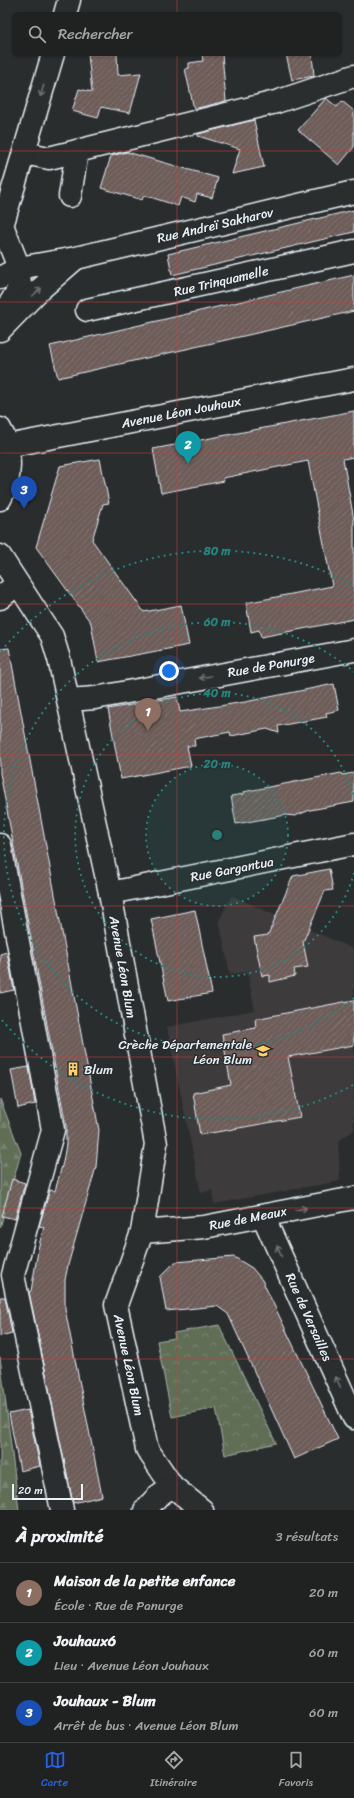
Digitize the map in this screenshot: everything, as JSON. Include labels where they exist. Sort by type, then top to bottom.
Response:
[{"type":"street","points":[[66,12],[69,0]]},
{"type":"street","points":[[0,319],[20,287],[19,268],[1,229],[52,56]]},
{"type":"street","points":[[24,153],[49,158],[276,102],[354,76]]},
{"type":"street","points":[[70,196],[77,151]]},
{"type":"street","name":"Rue Andreï Sakharov","points":[[0,278],[19,268],[76,258],[354,192]]},
{"type":"street","name":"Rue Trinquamelle","points":[[87,310],[354,251]]},
{"type":"street","name":"Rue Andreï Sakharov","points":[[0,330],[33,296],[76,258]]},
{"type":"street","name":"Avenue Léon Jouhaux","points":[[4,438],[354,379]]},
{"type":"street","points":[[0,498],[9,474],[4,438]]},
{"type":"street","name":"Avenue Léon Blum","points":[[0,556],[52,636],[69,700],[110,893],[156,1144],[142,1232],[116,1304],[147,1449],[172,1486],[202,1510]]},
{"type":"street","points":[[0,598],[17,584]]},
{"type":"street","name":"Rue de Panurge","points":[[69,700],[95,698],[354,650]]},
{"type":"street","name":"Rue Gargantua","points":[[110,893],[354,844]]},
{"type":"street","points":[[0,845],[53,1130],[13,1275],[62,1510]]},
{"type":"street","name":"Rue de Meaux","points":[[142,1232],[204,1227],[354,1198]]},
{"type":"street","name":"Rue de Versailles","points":[[263,1216],[354,1418]]},
{"type":"street","points":[[145,1510],[158,1496],[172,1486]]},
{"type":"shaded area","name":"Crèche Départementale Léon Blum","points":[[232,896],[354,949],[354,1130],[338,1141],[340,1181],[214,1204],[212,1190],[201,1193],[167,1027],[255,1010],[247,972],[230,974],[219,920]]},
{"type":"green space","points":[[0,1099],[21,1153],[0,1228]]},
{"type":"green space","points":[[219,1325],[276,1443],[225,1455],[216,1408],[172,1417],[157,1341],[175,1338],[174,1333]]},
{"type":"green space","points":[[0,1357],[19,1510],[0,1510]]},
{"type":"building","points":[[88,56],[117,56],[118,75],[141,73],[130,113],[101,107],[98,118],[72,111],[79,89],[92,92]]},
{"type":"building","points":[[202,56],[222,56],[226,101],[194,109],[185,69],[189,68],[189,63],[203,61]]},
{"type":"building","points":[[286,56],[312,56],[314,76],[292,80]]},
{"type":"building","points":[[326,98],[337,107],[342,101],[354,111],[354,147],[339,165],[298,130]]},
{"type":"building","points":[[254,120],[264,167],[232,174],[240,149],[198,136],[198,134]]},
{"type":"building","points":[[127,152],[218,178],[212,198],[197,194],[195,202],[181,197],[178,206],[144,195],[142,200],[101,188],[111,156]]},
{"type":"building","points":[[354,210],[354,232],[172,275],[168,254]]},
{"type":"building","points":[[354,275],[354,311],[58,378],[50,346]]},
{"type":"building","points":[[354,411],[354,457],[343,459],[354,520],[354,619],[261,637],[259,630],[251,632],[246,603],[332,586],[308,461],[223,478],[224,481],[161,493],[153,449]]},
{"type":"building","points":[[100,459],[109,503],[103,504],[92,540],[144,612],[181,605],[189,645],[98,662],[91,623],[36,547],[60,466]]},
{"type":"building","name":"Blum","points":[[9,648],[99,1130],[96,1167],[65,1280],[65,1309],[102,1496],[73,1503],[29,1292],[31,1291],[39,1245],[44,1227],[39,1226],[50,1190],[55,1191],[63,1162],[66,1144],[66,1126],[0,773],[0,649]]},
{"type":"building","points":[[334,684],[339,710],[326,713],[327,717],[278,726],[279,733],[267,729],[231,736],[230,732],[194,739],[195,746],[187,746],[191,766],[121,779],[108,709],[177,697],[180,712],[245,702]]},
{"type":"building","points":[[341,773],[342,775],[354,773],[354,802],[310,810],[295,816],[286,815],[236,824],[231,796],[244,794],[243,792]]},
{"type":"building","points":[[329,869],[333,890],[325,891],[303,942],[308,967],[294,969],[295,976],[270,982],[270,975],[262,976],[254,937],[268,935],[293,876]]},
{"type":"building","points":[[195,910],[212,993],[168,1001],[151,919]]},
{"type":"building","points":[[7,952],[14,990],[0,993],[0,954]]},
{"type":"building","points":[[354,1000],[354,1045],[288,1057],[300,1117],[200,1135],[193,1093],[231,1085],[222,1034],[256,1028],[255,1019]]},
{"type":"building","points":[[29,1067],[35,1104],[18,1108],[11,1070]]},
{"type":"building","points":[[12,1179],[25,1183],[15,1219],[2,1216]]},
{"type":"building","points":[[234,1257],[252,1268],[262,1280],[338,1439],[294,1459],[228,1314],[217,1306],[166,1311],[160,1277],[175,1262]]},
{"type":"building","points":[[0,1297],[5,1297],[12,1333],[0,1336]]},
{"type":"building","points":[[28,1410],[40,1466],[20,1471],[9,1414]]},
{"type":"place","name":"Jouhaux6","points":[[188,464]]},
{"type":"place","name":"Jouhaux - Blum","points":[[24,509]]},
{"type":"place","name":"Maison de la petite enfance","points":[[148,731]]},
{"type":"place","name":"Crèche Départementale Léon Blum","points":[[263,1051]]},
{"type":"place","name":"Blum","points":[[73,1069]]}]
